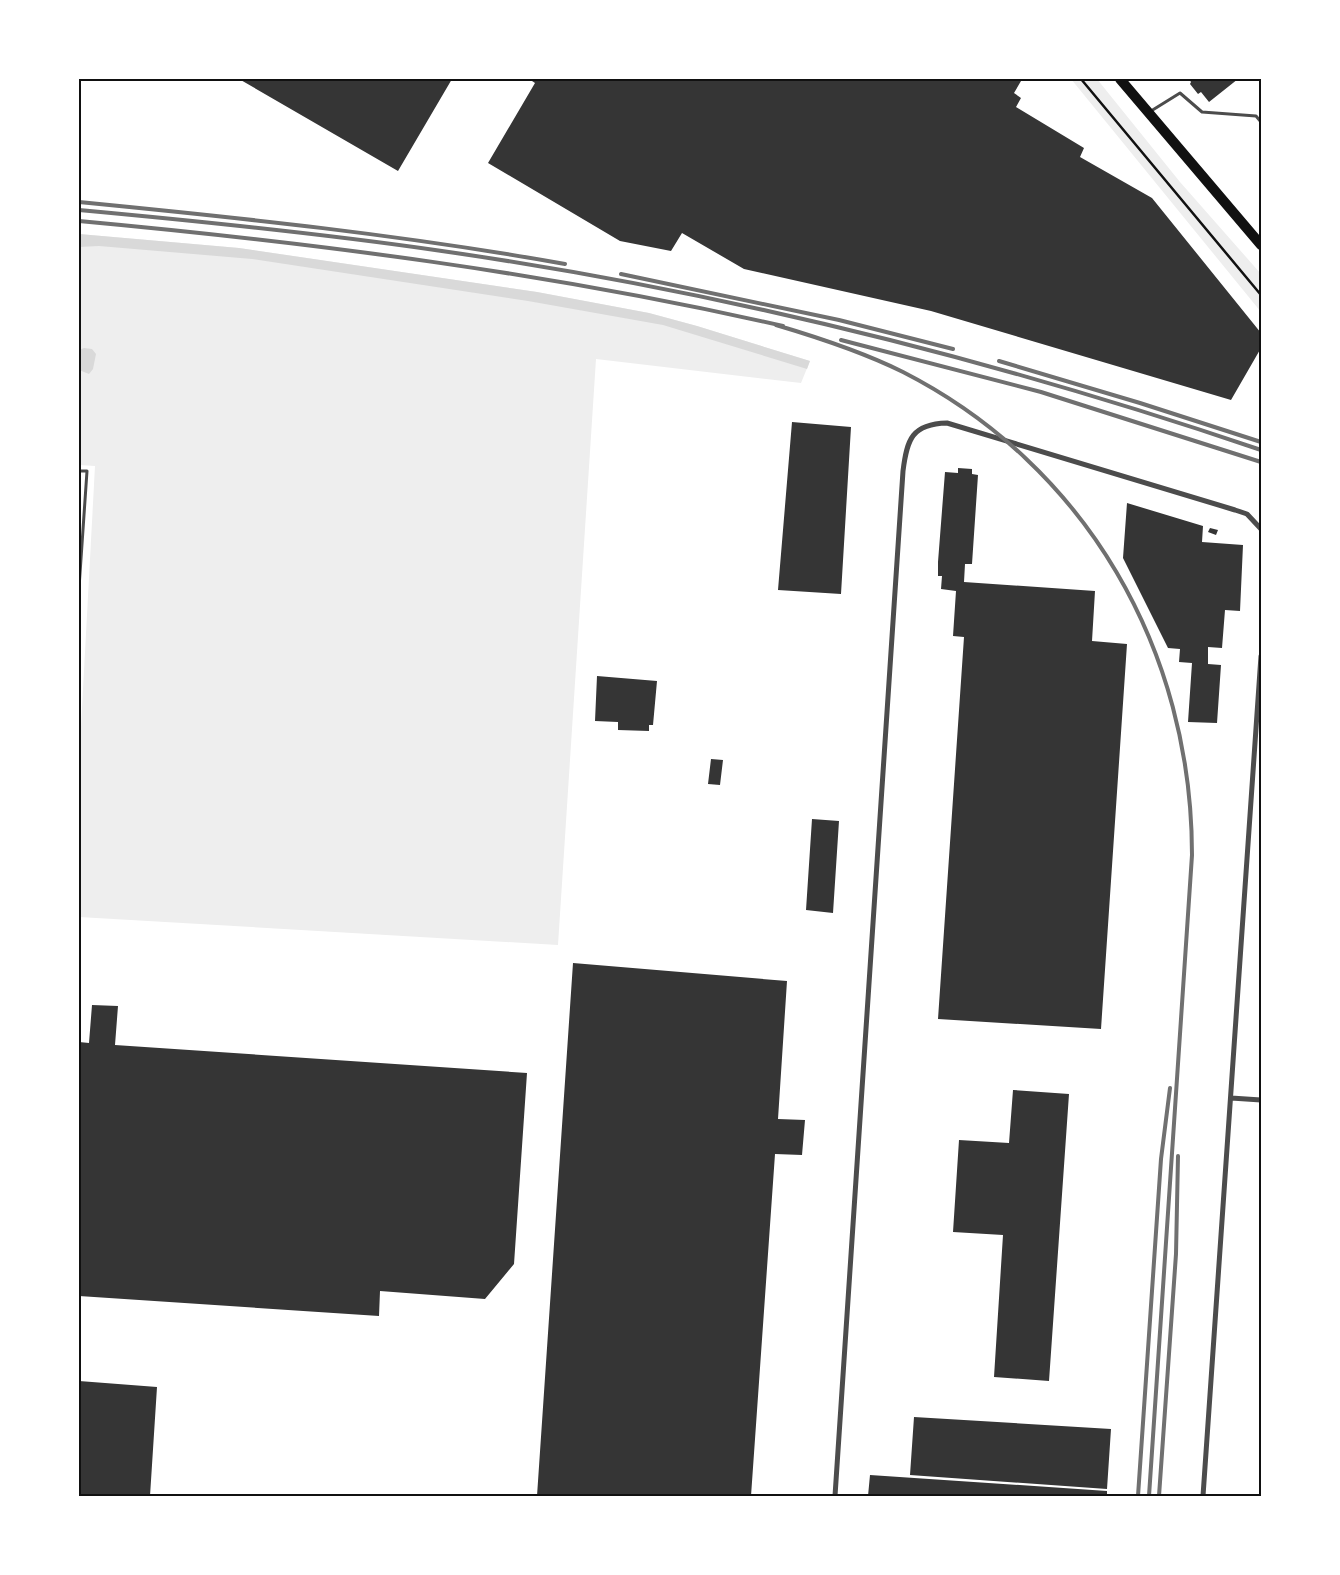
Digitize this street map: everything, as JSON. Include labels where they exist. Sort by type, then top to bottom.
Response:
[{"type":"main road","points":[[1120,79],[1261,245]]},
{"type":"street","points":[[835,1496],[903,471],[911,437],[927,425],[947,423],[1236,510],[1247,514],[1261,529]]},
{"type":"street","points":[[1203,1496],[1261,656]]},
{"type":"street","points":[[1231,1098],[1261,1100]]},
{"type":"lane","points":[[1148,113],[1180,94],[1202,112],[1256,116],[1261,122]]},
{"type":"lane","points":[[79,471],[87,471],[79,588]]},
{"type":"path","points":[[1081,79],[1261,295]]},
{"type":"shaded area","points":[[1071,79],[1097,79],[1180,182],[1261,274],[1261,312]]},
{"type":"shaded area","points":[[79,234],[239,248],[537,292],[649,313],[810,361],[801,383],[596,359],[558,945],[79,917],[79,764],[95,466],[79,465]]},
{"type":"shaded area","points":[[79,234],[239,248],[537,292],[649,313],[810,361],[807,369],[663,325],[528,301],[252,259],[99,246],[79,247]]},
{"type":"shaded area","points":[[84,348],[92,349],[96,354],[93,369],[89,374],[79,370],[79,350]]},
{"type":"building","points":[[239,79],[452,79],[398,171]]},
{"type":"building","points":[[529,79],[1017,79],[1021,81],[1014,93],[1021,98],[1016,107],[1084,148],[1080,157],[1152,198],[1261,333],[1261,348],[1231,400],[931,311],[744,269],[682,233],[671,251],[620,241],[488,163],[535,83]]},
{"type":"building","points":[[1189,79],[1238,79],[1209,102],[1201,92],[1198,94],[1190,84]]},
{"type":"building","points":[[792,422],[851,427],[841,594],[778,590]]},
{"type":"building","points":[[958,468],[972,469],[972,474],[978,475],[972,564],[965,564],[964,582],[1095,591],[1092,641],[1127,644],[1101,1029],[938,1019],[964,637],[953,636],[956,591],[941,589],[942,576],[938,576],[938,562],[945,472],[958,473]]},
{"type":"building","points":[[1127,503],[1203,526],[1202,542],[1243,545],[1240,611],[1225,610],[1222,648],[1208,647],[1208,664],[1221,665],[1217,723],[1188,722],[1192,663],[1179,662],[1180,649],[1168,648],[1123,558]]},
{"type":"building","points":[[1210,528],[1218,530],[1216,535],[1208,532]]},
{"type":"building","points":[[597,676],[657,681],[653,725],[649,725],[649,731],[618,730],[618,722],[595,721]]},
{"type":"building","points":[[711,759],[723,760],[720,785],[708,784]]},
{"type":"building","points":[[812,819],[839,821],[833,913],[806,910]]},
{"type":"building","points":[[573,963],[787,981],[778,1119],[805,1120],[802,1155],[775,1154],[751,1496],[537,1496]]},
{"type":"building","points":[[92,1005],[118,1006],[115,1045],[527,1073],[514,1264],[485,1299],[380,1291],[379,1316],[79,1296],[79,1042],[89,1043]]},
{"type":"building","points":[[1013,1090],[1069,1094],[1049,1381],[994,1377],[1003,1235],[953,1232],[959,1140],[1009,1143]]},
{"type":"building","points":[[79,1381],[157,1387],[150,1496],[79,1496]]},
{"type":"building","points":[[914,1417],[1111,1429],[1107,1489],[910,1475]]},
{"type":"building","points":[[870,1475],[1107,1491],[1107,1496],[868,1496]]},
{"type":"railway","points":[[79,202],[383,236],[565,264]]},
{"type":"railway","points":[[79,210],[168,218],[391,244],[540,266],[645,285],[853,331],[956,357],[1160,417],[1261,450]]},
{"type":"railway","points":[[79,221],[256,239],[433,262],[608,290],[783,326]]},
{"type":"railway","points":[[621,274],[839,320],[953,349]]},
{"type":"railway","points":[[776,325],[841,346],[903,372],[968,411],[1026,458],[1075,512],[1116,572],[1149,637],[1173,707],[1187,780],[1192,855],[1149,1496]]},
{"type":"railway","points":[[841,340],[1041,392],[1261,462]]},
{"type":"railway","points":[[999,361],[1140,403],[1261,442]]},
{"type":"railway","points":[[1138,1496],[1161,1159],[1170,1088]]},
{"type":"railway","points":[[1159,1496],[1176,1254],[1178,1156]]}]
